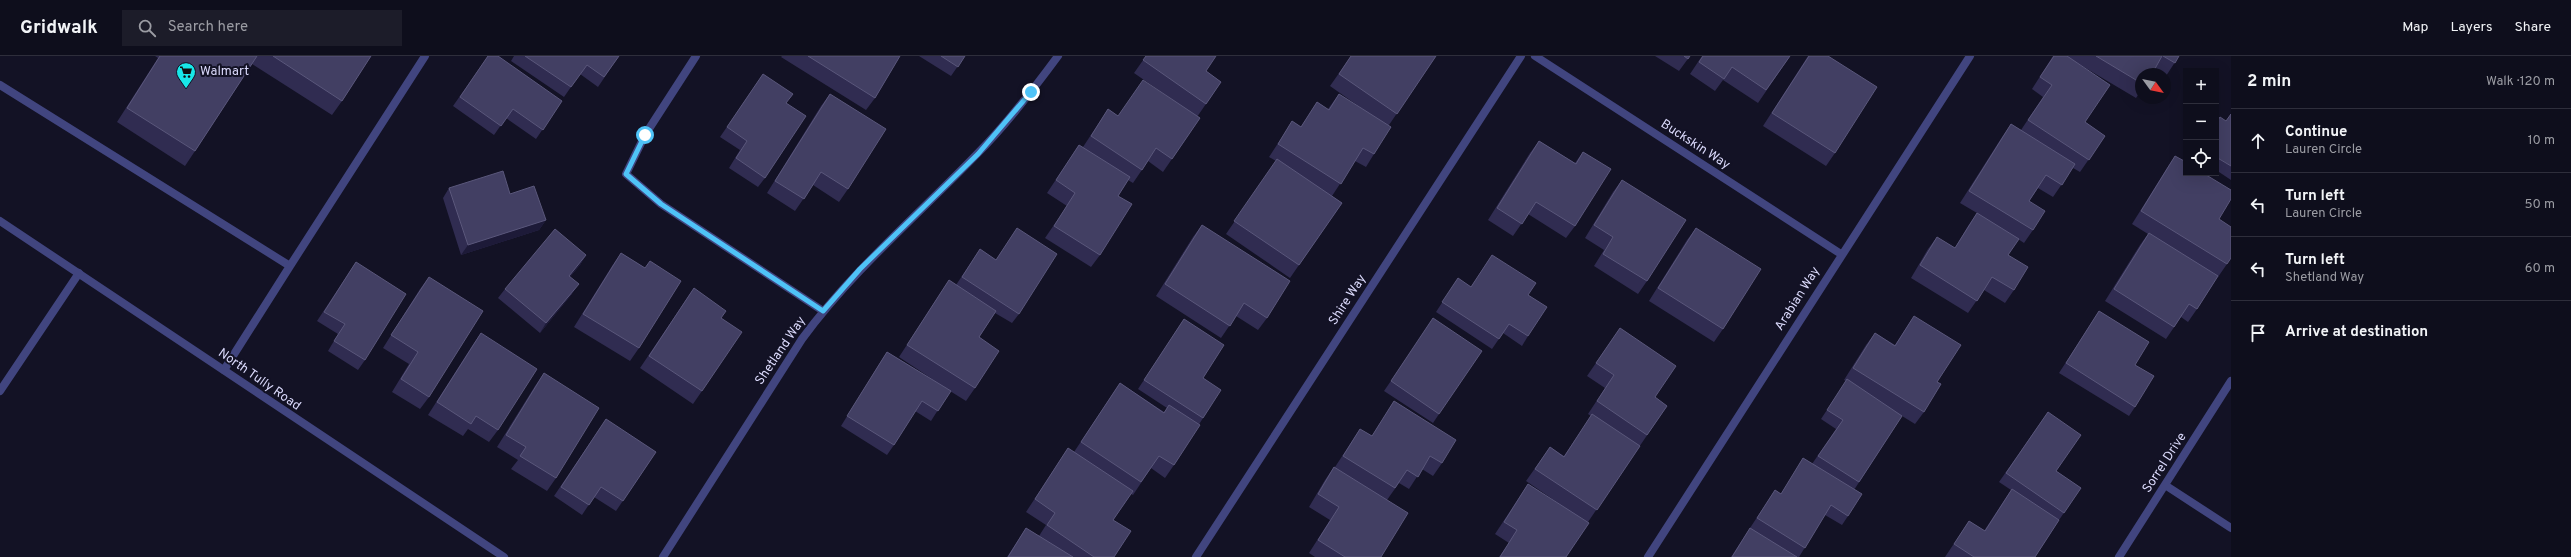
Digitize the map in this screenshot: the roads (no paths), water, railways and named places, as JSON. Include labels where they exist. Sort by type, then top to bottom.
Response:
[{"type":"street","points":[[224,370],[425,56]]},
{"type":"street","points":[[696,56],[645,135],[626,174],[661,204],[823,311]]},
{"type":"street","name":"Shetland Way","points":[[663,557],[802,339],[823,311],[860,269],[978,154],[1031,92],[1058,56]]},
{"type":"street","name":"Shire Way","points":[[1196,557],[1521,56]]},
{"type":"street","name":"Buckskin Way","points":[[1535,56],[1841,254]]},
{"type":"street","name":"Arabian Way","points":[[1648,557],[1841,254],[1970,56]]},
{"type":"street","points":[[0,85],[290,266]]},
{"type":"street","name":"North Tully Road","points":[[0,222],[79,273],[500,556]]},
{"type":"street","points":[[0,391],[79,273]]},
{"type":"street","name":"Sorrel Drive","points":[[2119,557],[2231,381]]},
{"type":"street","points":[[2164,485],[2231,528]]},
{"type":"place","name":"Walmart","points":[[186,89]]}]
